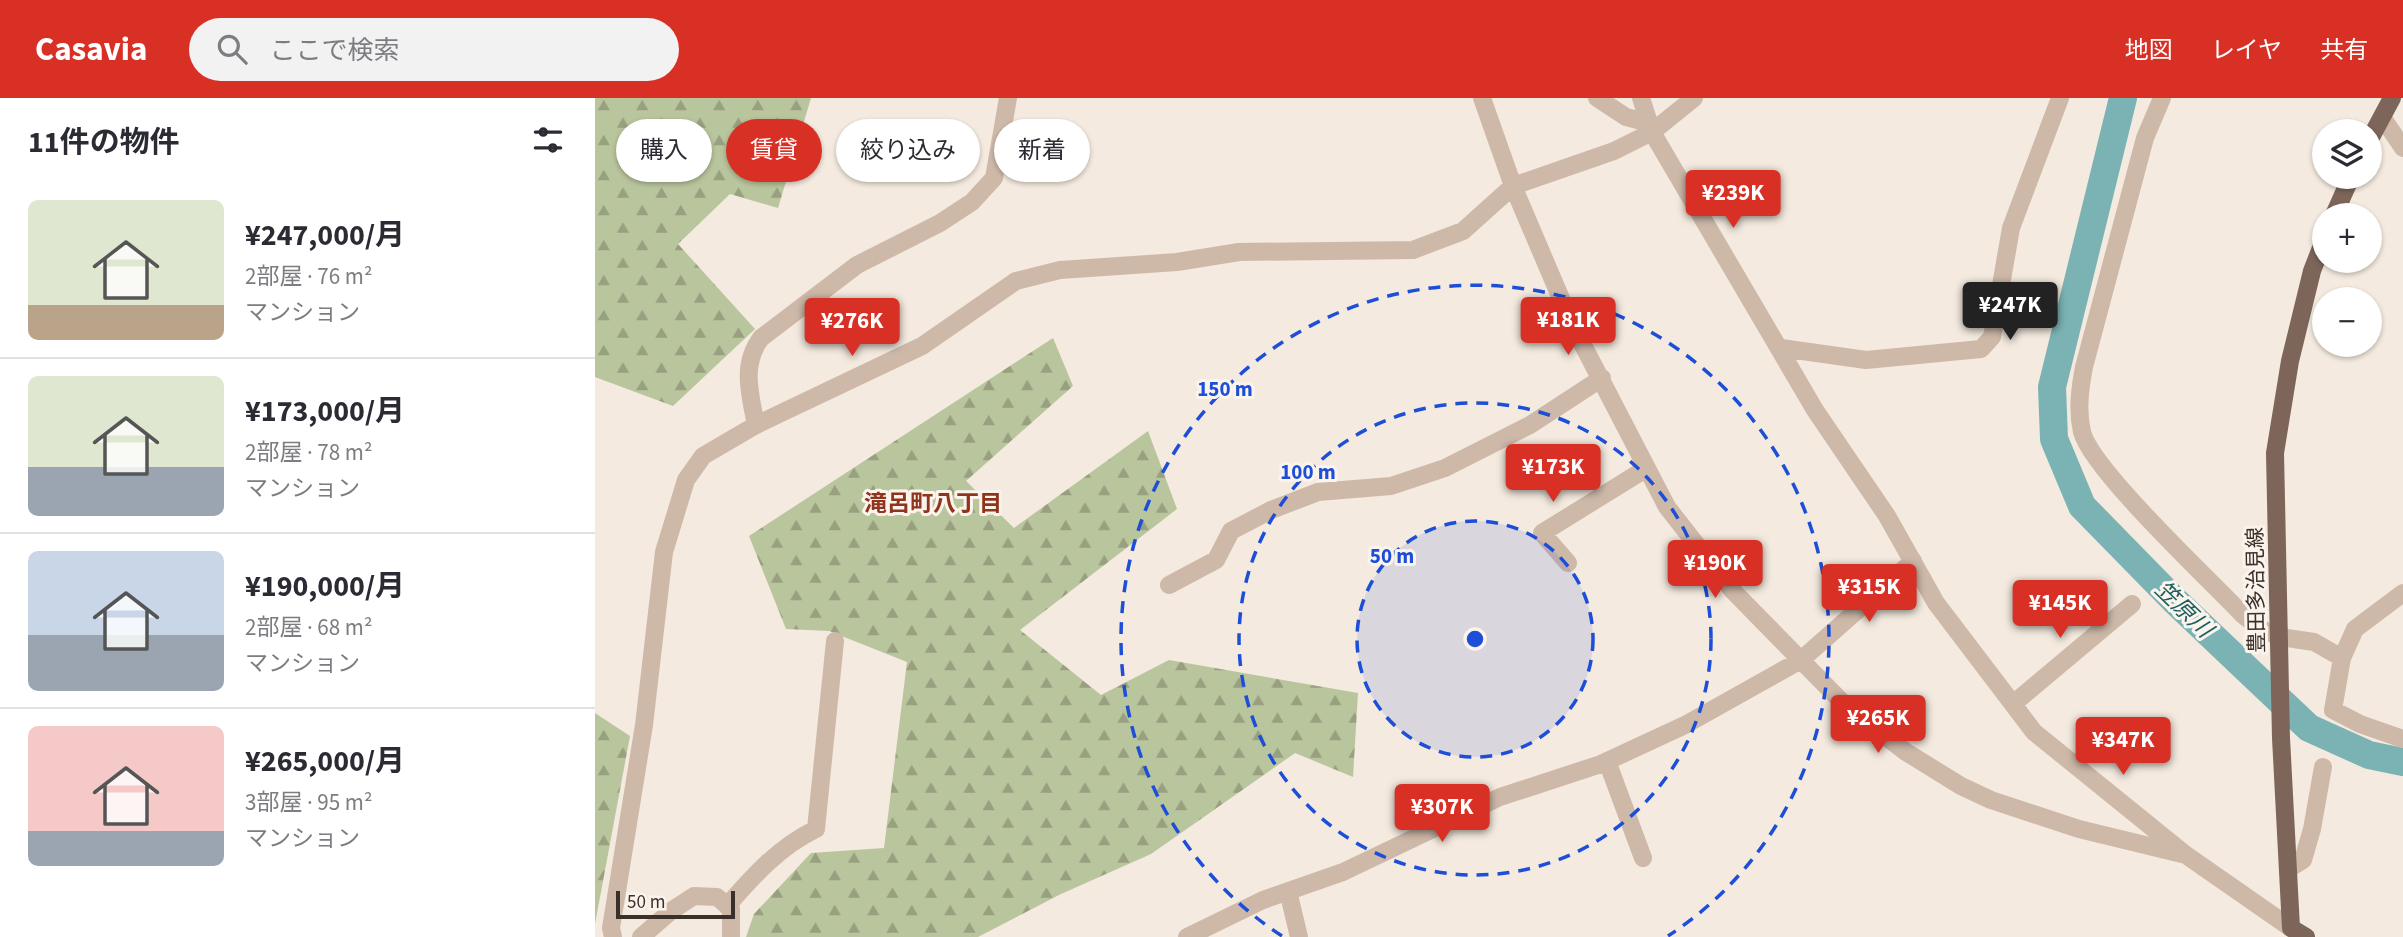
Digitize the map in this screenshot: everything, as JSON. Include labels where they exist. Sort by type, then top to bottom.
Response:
[{"type":"main road","points":[[2382,117],[2392,98]]},
{"type":"main road","name":"豊田多治見線","points":[[2299,932],[2288,869],[2281,738],[2275,453],[2290,361],[2312,271]]},
{"type":"street","points":[[756,425],[748,378],[751,352],[761,338],[857,265],[940,223],[972,201],[994,177],[1008,98]]},
{"type":"street","points":[[1482,98],[1513,186],[1571,322],[1667,507],[1732,590],[1845,705],[1906,752],[1961,786],[1991,800],[2079,829],[2186,855]]},
{"type":"street","points":[[1597,98],[1626,117],[1651,128]]},
{"type":"street","points":[[1641,98],[1651,128],[1815,410],[1887,516],[1936,603],[2034,732],[2186,855],[2299,932]]},
{"type":"street","points":[[613,937],[611,928],[644,724],[664,552],[686,480],[703,456],[756,425],[922,346],[1016,281],[1060,270],[1177,262],[1239,252],[1413,250],[1463,232],[1513,186],[1614,150],[1694,98]]},
{"type":"street","points":[[1781,348],[1865,360],[1981,349],[1992,337],[2011,228],[2060,98]]},
{"type":"street","points":[[2162,98],[2145,138],[2084,367],[2079,394],[2082,433],[2100,465],[2242,614],[2280,646],[2314,642],[2342,658]]},
{"type":"street","points":[[2382,117],[2403,148]]},
{"type":"street","points":[[1169,585],[1216,560],[1231,531],[1275,508],[1318,492],[1391,486],[1445,468],[1530,425],[1602,378]]},
{"type":"street","points":[[1568,563],[1542,533],[1647,468]]},
{"type":"street","points":[[1187,937],[1263,900],[1343,872],[1500,797],[1607,761],[1685,725],[1801,660],[1913,561]]},
{"type":"street","points":[[2403,593],[2355,629],[2342,658],[2333,710],[2360,724],[2403,739]]},
{"type":"street","points":[[2013,704],[2132,604]]},
{"type":"street","points":[[727,906],[767,862],[792,841],[817,829],[835,641]]},
{"type":"street","points":[[1607,761],[1643,858]]},
{"type":"street","points":[[2288,869],[2303,860],[2312,829],[2323,766]]},
{"type":"street","points":[[1289,891],[1299,937]]},
{"type":"street","points":[[641,937],[671,911],[694,896],[717,897],[727,906],[733,922],[731,937]]},
{"type":"green space","points":[[595,98],[811,98],[805,119],[726,119],[726,182],[786,182],[778,208],[730,194],[678,244],[755,329],[673,406],[595,377]]},
{"type":"green space","points":[[1053,338],[1073,386],[966,481],[1014,528],[1148,431],[1177,509],[1020,630],[1101,695],[1169,660],[1358,693],[1353,777],[1295,753],[1151,854],[1061,894],[978,937],[746,937],[754,914],[811,853],[884,848],[907,662],[829,631],[786,629],[749,536]]},
{"type":"green space","points":[[595,713],[630,736],[595,924]]},
{"type":"waterway","name":"笠原川","points":[[2123,98],[2052,387],[2054,439],[2082,506],[2174,600],[2309,728],[2369,755],[2403,762]]},
{"type":"district","name":"滝呂町八丁目","points":[[933,503]]}]
